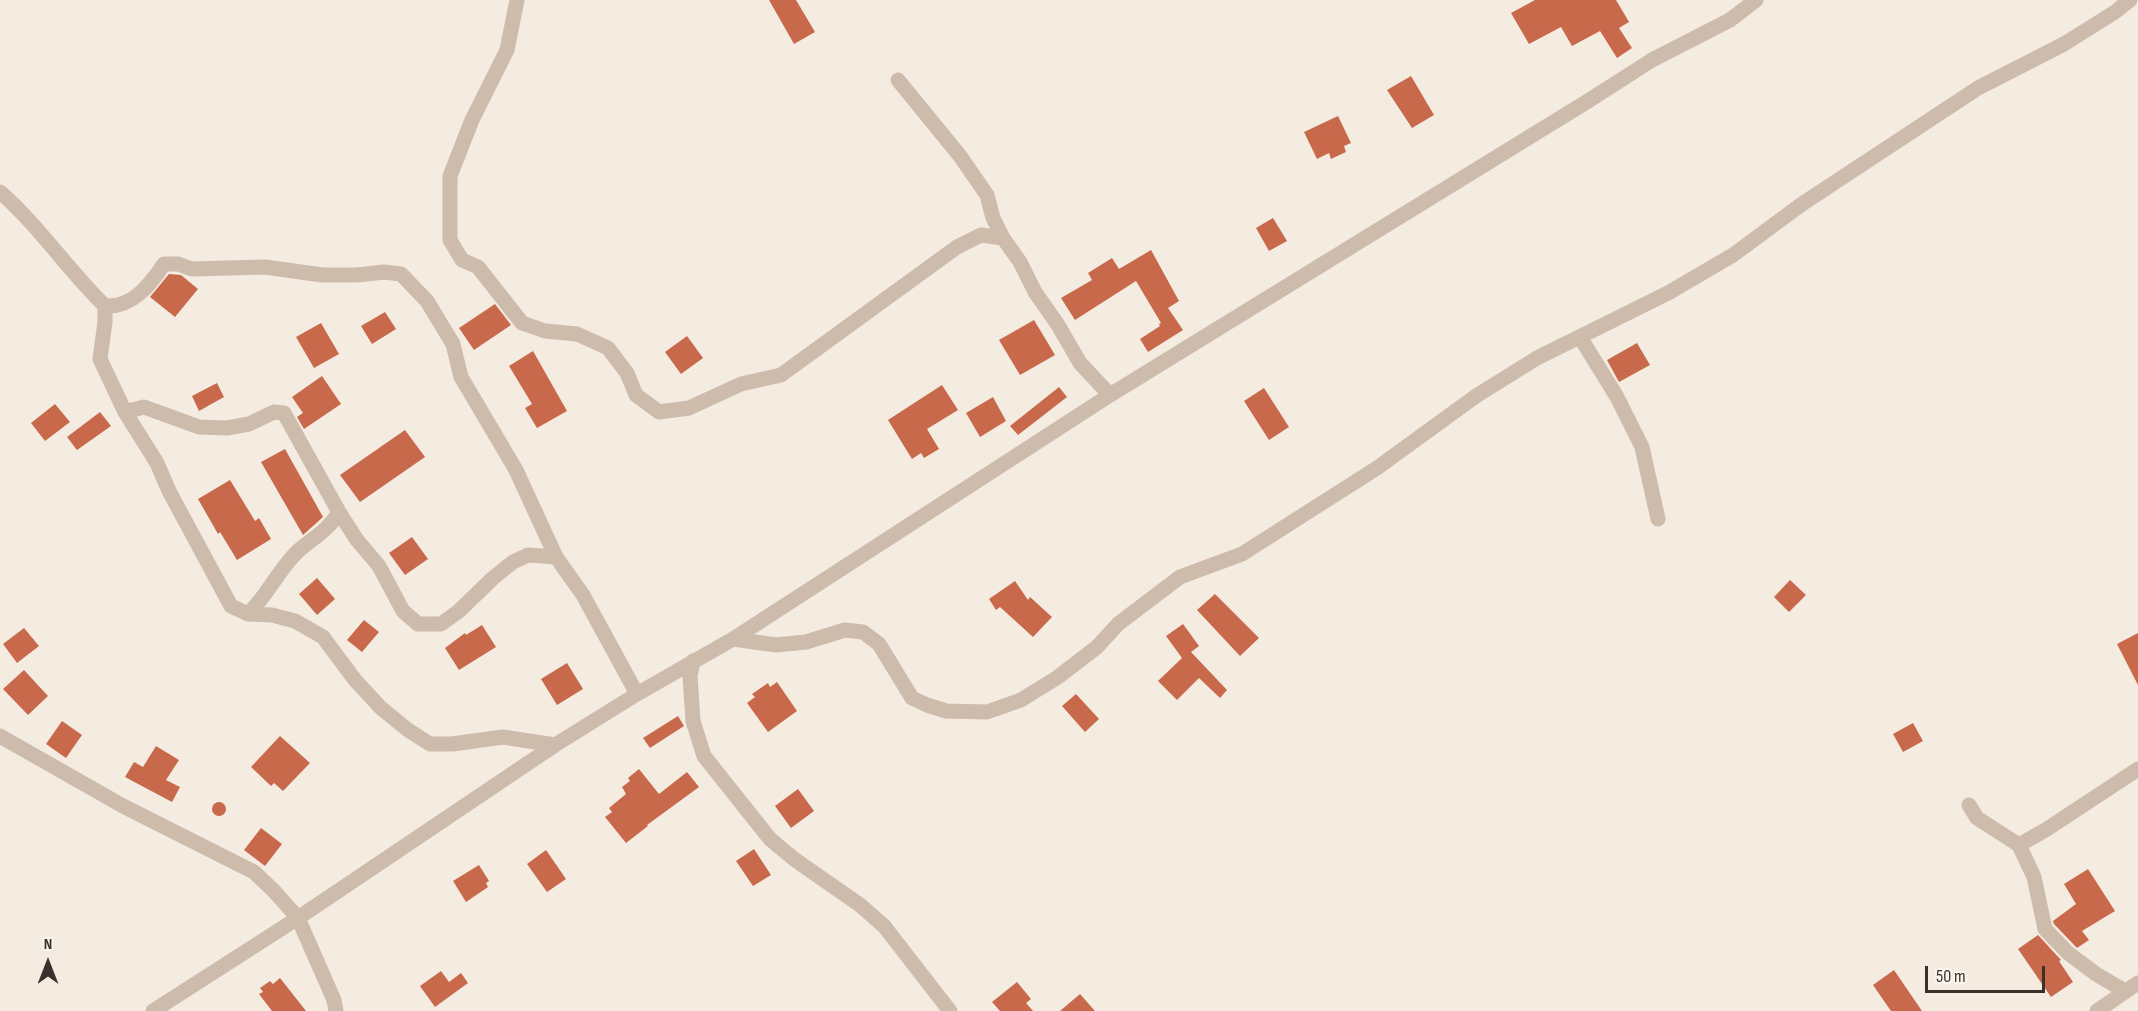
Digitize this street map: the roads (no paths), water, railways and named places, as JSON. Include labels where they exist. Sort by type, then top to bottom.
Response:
[{"type":"street","points":[[517,0],[507,50],[472,120],[450,176],[450,240],[462,260],[478,267],[522,323],[545,331],[577,334],[608,348],[627,373],[636,395],[659,412],[689,408],[741,384],[782,375],[957,247],[981,235],[1003,238]]},
{"type":"street","points":[[153,1011],[298,918],[555,745],[637,694],[733,639],[1110,395],[1652,60],[1730,20],[1756,0]]},
{"type":"street","points":[[733,639],[776,645],[807,642],[844,630],[863,632],[879,644],[912,698],[927,705],[946,711],[987,712],[1021,700],[1058,677],[1097,647],[1118,624],[1180,577],[1242,554],[1377,468],[1476,396],[1537,358],[1668,293],[1733,255],[1802,204],[1978,88],[2064,44],[2130,0]]},
{"type":"street","points":[[898,80],[960,156],[987,195],[993,218],[1035,292],[1080,363],[1110,395]]},
{"type":"street","points":[[0,192],[20,209],[84,286],[105,306],[117,307],[141,293],[164,264],[178,264],[192,269],[265,267],[322,275],[384,272],[401,274],[427,301],[453,344],[460,377],[516,470],[556,557],[583,595],[637,694]]},
{"type":"street","points":[[105,306],[100,359],[125,412],[157,463],[169,491],[231,606],[248,614],[273,615],[295,621],[323,637],[355,680],[381,708],[430,744],[452,744],[503,737],[555,745]]},
{"type":"street","points":[[1580,337],[1617,397],[1642,447],[1658,519]]},
{"type":"street","points":[[125,412],[144,406],[199,427],[227,428],[249,424],[274,412],[284,413],[339,513],[357,540],[379,566],[403,611],[418,624],[441,624],[459,611],[513,562],[528,555],[556,557]]},
{"type":"street","points":[[248,614],[260,603],[283,568],[298,551],[333,523],[339,513]]},
{"type":"street","points":[[693,661],[690,676],[693,722],[704,756],[770,839],[794,859],[860,905],[884,926],[950,1011]]},
{"type":"street","points":[[0,736],[123,806],[254,872],[298,918],[330,990],[336,1011]]},
{"type":"street","points":[[2019,845],[2138,769]]},
{"type":"street","points":[[1969,805],[1977,818],[2019,845],[2034,876],[2045,928],[2068,953],[2096,974],[2132,987]]},
{"type":"street","points":[[2097,1011],[2132,987]]}]
